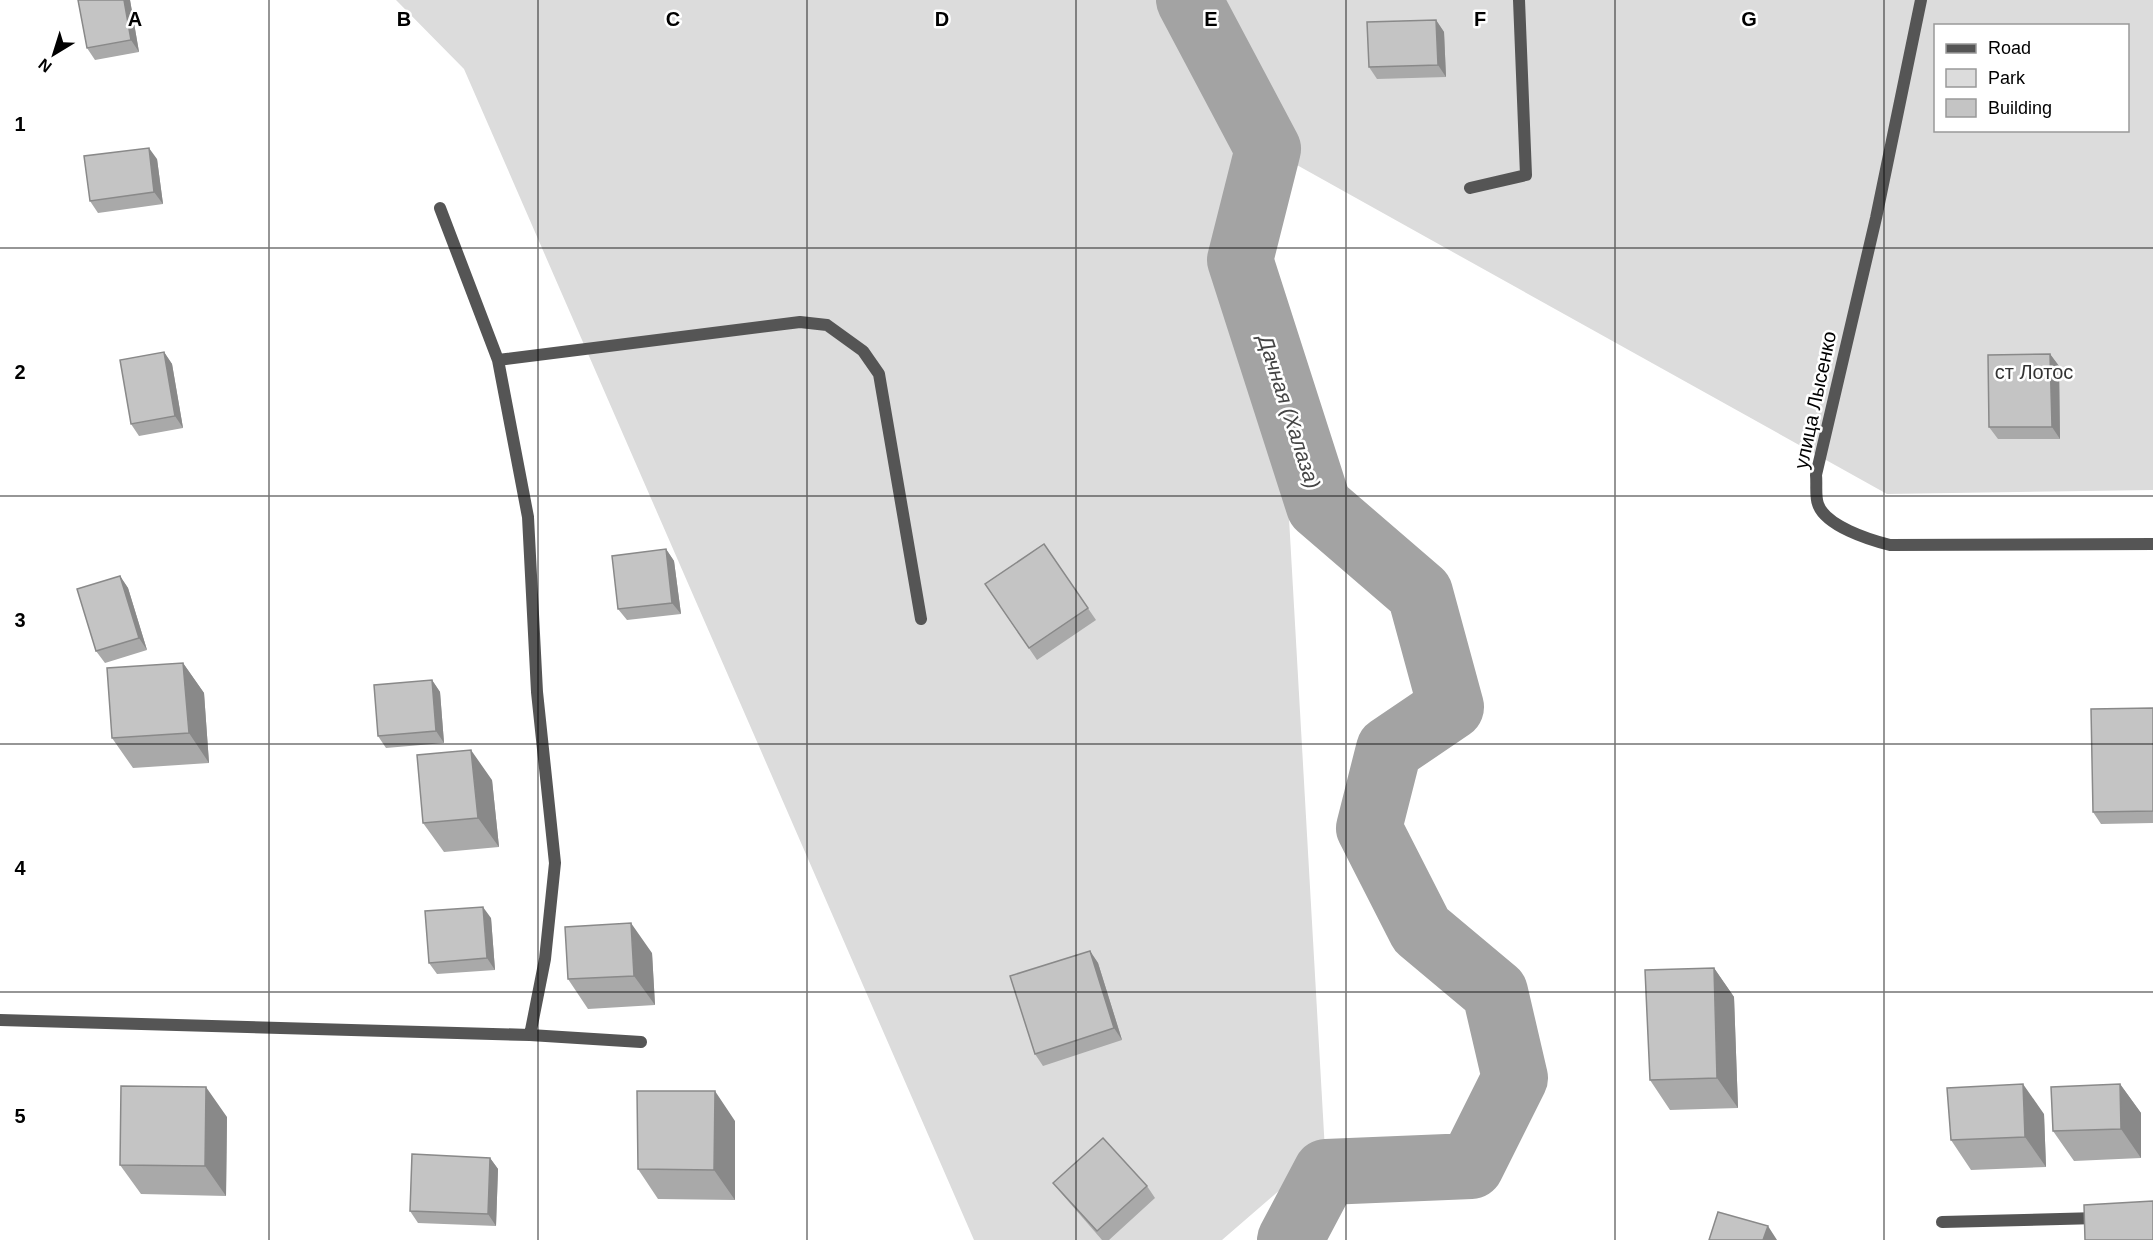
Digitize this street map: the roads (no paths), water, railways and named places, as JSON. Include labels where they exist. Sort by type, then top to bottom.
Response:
[{"type":"street","points":[[1470,188],[1526,175],[1519,0]]},
{"type":"street","name":"улица Лысенко","points":[[1921,0],[1876,218],[1816,476],[1818,505],[1833,521],[1863,539],[1890,545],[2153,544]]},
{"type":"street","points":[[440,208],[498,360],[528,517],[537,692],[555,863],[545,959],[530,1035]]},
{"type":"street","points":[[498,360],[800,322],[827,325],[863,351],[879,374],[921,619]]},
{"type":"street","points":[[0,1020],[530,1035],[641,1042]]},
{"type":"street","points":[[1942,1222],[2106,1218]]},
{"type":"waterway","name":"Дачная (Халаза)","points":[[1189,0],[1268,149],[1240,260],[1319,506],[1420,593],[1451,707],[1389,749],[1369,828],[1421,930],[1495,992],[1515,1078],[1471,1166],[1326,1172],[1290,1240]]},
{"type":"park label","name":"ст Лотос","points":[[2034,372]]}]
